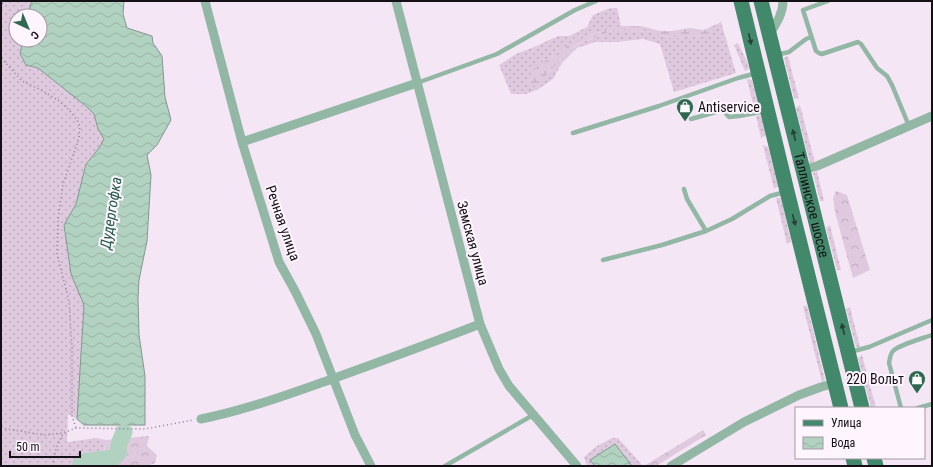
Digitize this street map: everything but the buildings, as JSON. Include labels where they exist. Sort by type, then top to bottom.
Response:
[{"type":"main road","name":"Таллинское шоссе","points":[[741,1],[841,407]]},
{"type":"main road","name":"Таллинское шоссе","points":[[761,1],[862,407]]},
{"type":"street","name":"Речная улица","points":[[205,1],[242,142],[279,262],[316,334],[355,435],[371,466]]},
{"type":"street","name":"Земская улица","points":[[396,1],[480,324],[492,355],[509,386],[577,466]]},
{"type":"street","points":[[769,35],[779,18],[783,7],[783,1]]},
{"type":"street","points":[[242,142],[417,83]]},
{"type":"street","points":[[803,170],[817,166],[932,116]]},
{"type":"street","points":[[201,419],[217,416],[333,378],[414,350],[480,324]]},
{"type":"street","points":[[671,466],[744,422],[799,395],[835,383]]},
{"type":"lane","points":[[417,83],[497,54],[574,10],[596,1]]},
{"type":"lane","points":[[828,1],[803,10],[816,52],[822,54],[858,42],[861,44],[878,68],[887,76],[909,126]]},
{"type":"lane","points":[[774,55],[790,52],[806,39],[811,38]]},
{"type":"lane","points":[[573,133],[659,106],[738,78],[758,73]]},
{"type":"lane","points":[[691,119],[723,110],[728,117],[768,110]]},
{"type":"lane","points":[[684,189],[687,199],[706,231]]},
{"type":"lane","points":[[602,260],[662,245],[706,231],[732,219],[770,196],[787,191]]},
{"type":"lane","points":[[848,353],[869,347],[932,320]]},
{"type":"lane","points":[[901,407],[889,363],[893,350],[932,335]]},
{"type":"lane","points":[[922,407],[932,404]]},
{"type":"lane","points":[[445,466],[533,415]]},
{"type":"path","points":[[1,12],[3,1]]},
{"type":"path","points":[[1,54],[2,59],[22,81],[59,101],[73,115],[80,126],[79,137],[63,184],[58,219],[57,254],[70,308],[72,348],[72,416],[76,428]]},
{"type":"path","points":[[1,428],[44,434],[62,433],[76,428],[145,429],[201,419]]},
{"type":"path","points":[[52,466],[62,433]]},
{"type":"green space","points":[[1,1],[34,1],[31,3],[30,8],[8,8],[8,48],[21,48],[20,54],[26,65],[38,68],[87,107],[94,114],[98,129],[104,139],[99,148],[86,164],[76,204],[64,225],[71,274],[84,305],[77,419],[68,414],[67,442],[97,438],[106,440],[104,450],[111,460],[107,466],[1,466]]},
{"type":"green space","points":[[610,8],[617,8],[621,26],[594,33],[540,63],[545,77],[570,50],[580,43],[613,30],[651,32],[671,38],[704,36],[717,27],[715,25],[721,22],[736,73],[674,92],[660,44],[643,39],[616,42],[595,42],[577,48],[562,63],[553,79],[537,90],[526,94],[511,94],[499,65],[516,54],[558,36],[569,36],[587,27],[593,15]]},
{"type":"green space","points":[[715,25],[717,30],[704,36],[671,38],[651,32],[613,30],[579,43],[534,86],[528,83],[531,73],[540,63],[577,41],[594,33],[600,33],[610,28],[621,26],[641,26],[660,31],[672,31],[690,28],[704,30]]},
{"type":"green space","points":[[738,43],[748,64],[749,69],[745,71],[734,45]]},
{"type":"green space","points":[[788,56],[799,99],[794,98],[784,58]]},
{"type":"green space","points":[[747,79],[752,80],[758,106],[754,109]]},
{"type":"green space","points":[[800,105],[815,163],[810,163],[796,108]]},
{"type":"green space","points":[[756,116],[761,116],[766,135],[761,138]]},
{"type":"green space","points":[[763,145],[768,147],[778,186],[774,189]]},
{"type":"green space","points":[[817,171],[824,201],[820,201],[813,173]]},
{"type":"green space","points":[[836,191],[847,195],[870,270],[853,278],[835,212],[833,198]]},
{"type":"green space","points":[[776,198],[781,198],[791,242],[787,244]]},
{"type":"green space","points":[[830,225],[841,270],[837,270],[826,228]]},
{"type":"green space","points":[[803,306],[807,306],[825,380],[822,382]]},
{"type":"green space","points":[[850,307],[860,347],[856,347],[846,309]]},
{"type":"green space","points":[[862,355],[876,407],[871,407],[858,358]]},
{"type":"green space","points":[[703,430],[706,435],[656,466],[644,466]]},
{"type":"green space","points":[[149,436],[147,446],[157,455],[155,463],[147,466],[107,466],[111,460],[104,450],[106,440]]},
{"type":"green space","points":[[612,438],[618,438],[643,466],[632,466],[615,444],[591,460],[595,466],[588,466],[584,457],[597,446]]},
{"type":"water","points":[[34,1],[124,1],[123,14],[127,28],[152,36],[153,43],[162,56],[165,97],[171,120],[157,145],[147,155],[151,175],[147,241],[139,280],[138,298],[139,335],[145,376],[145,425],[84,425],[77,419],[84,305],[71,274],[64,225],[76,204],[86,164],[99,148],[104,139],[98,129],[94,114],[38,68],[26,65],[20,54],[21,48],[48,48],[48,8],[30,8],[31,3]]},
{"type":"water","points":[[615,444],[632,466],[595,466],[590,460]]},
{"type":"waterway","name":"Дудергофка","points":[[80,466],[84,462],[113,458],[118,453],[119,444],[124,432]]},
{"type":"place","name":"Antiservice","points":[[685,122]]},
{"type":"place","name":"220 Вольт","points":[[917,394]]}]
